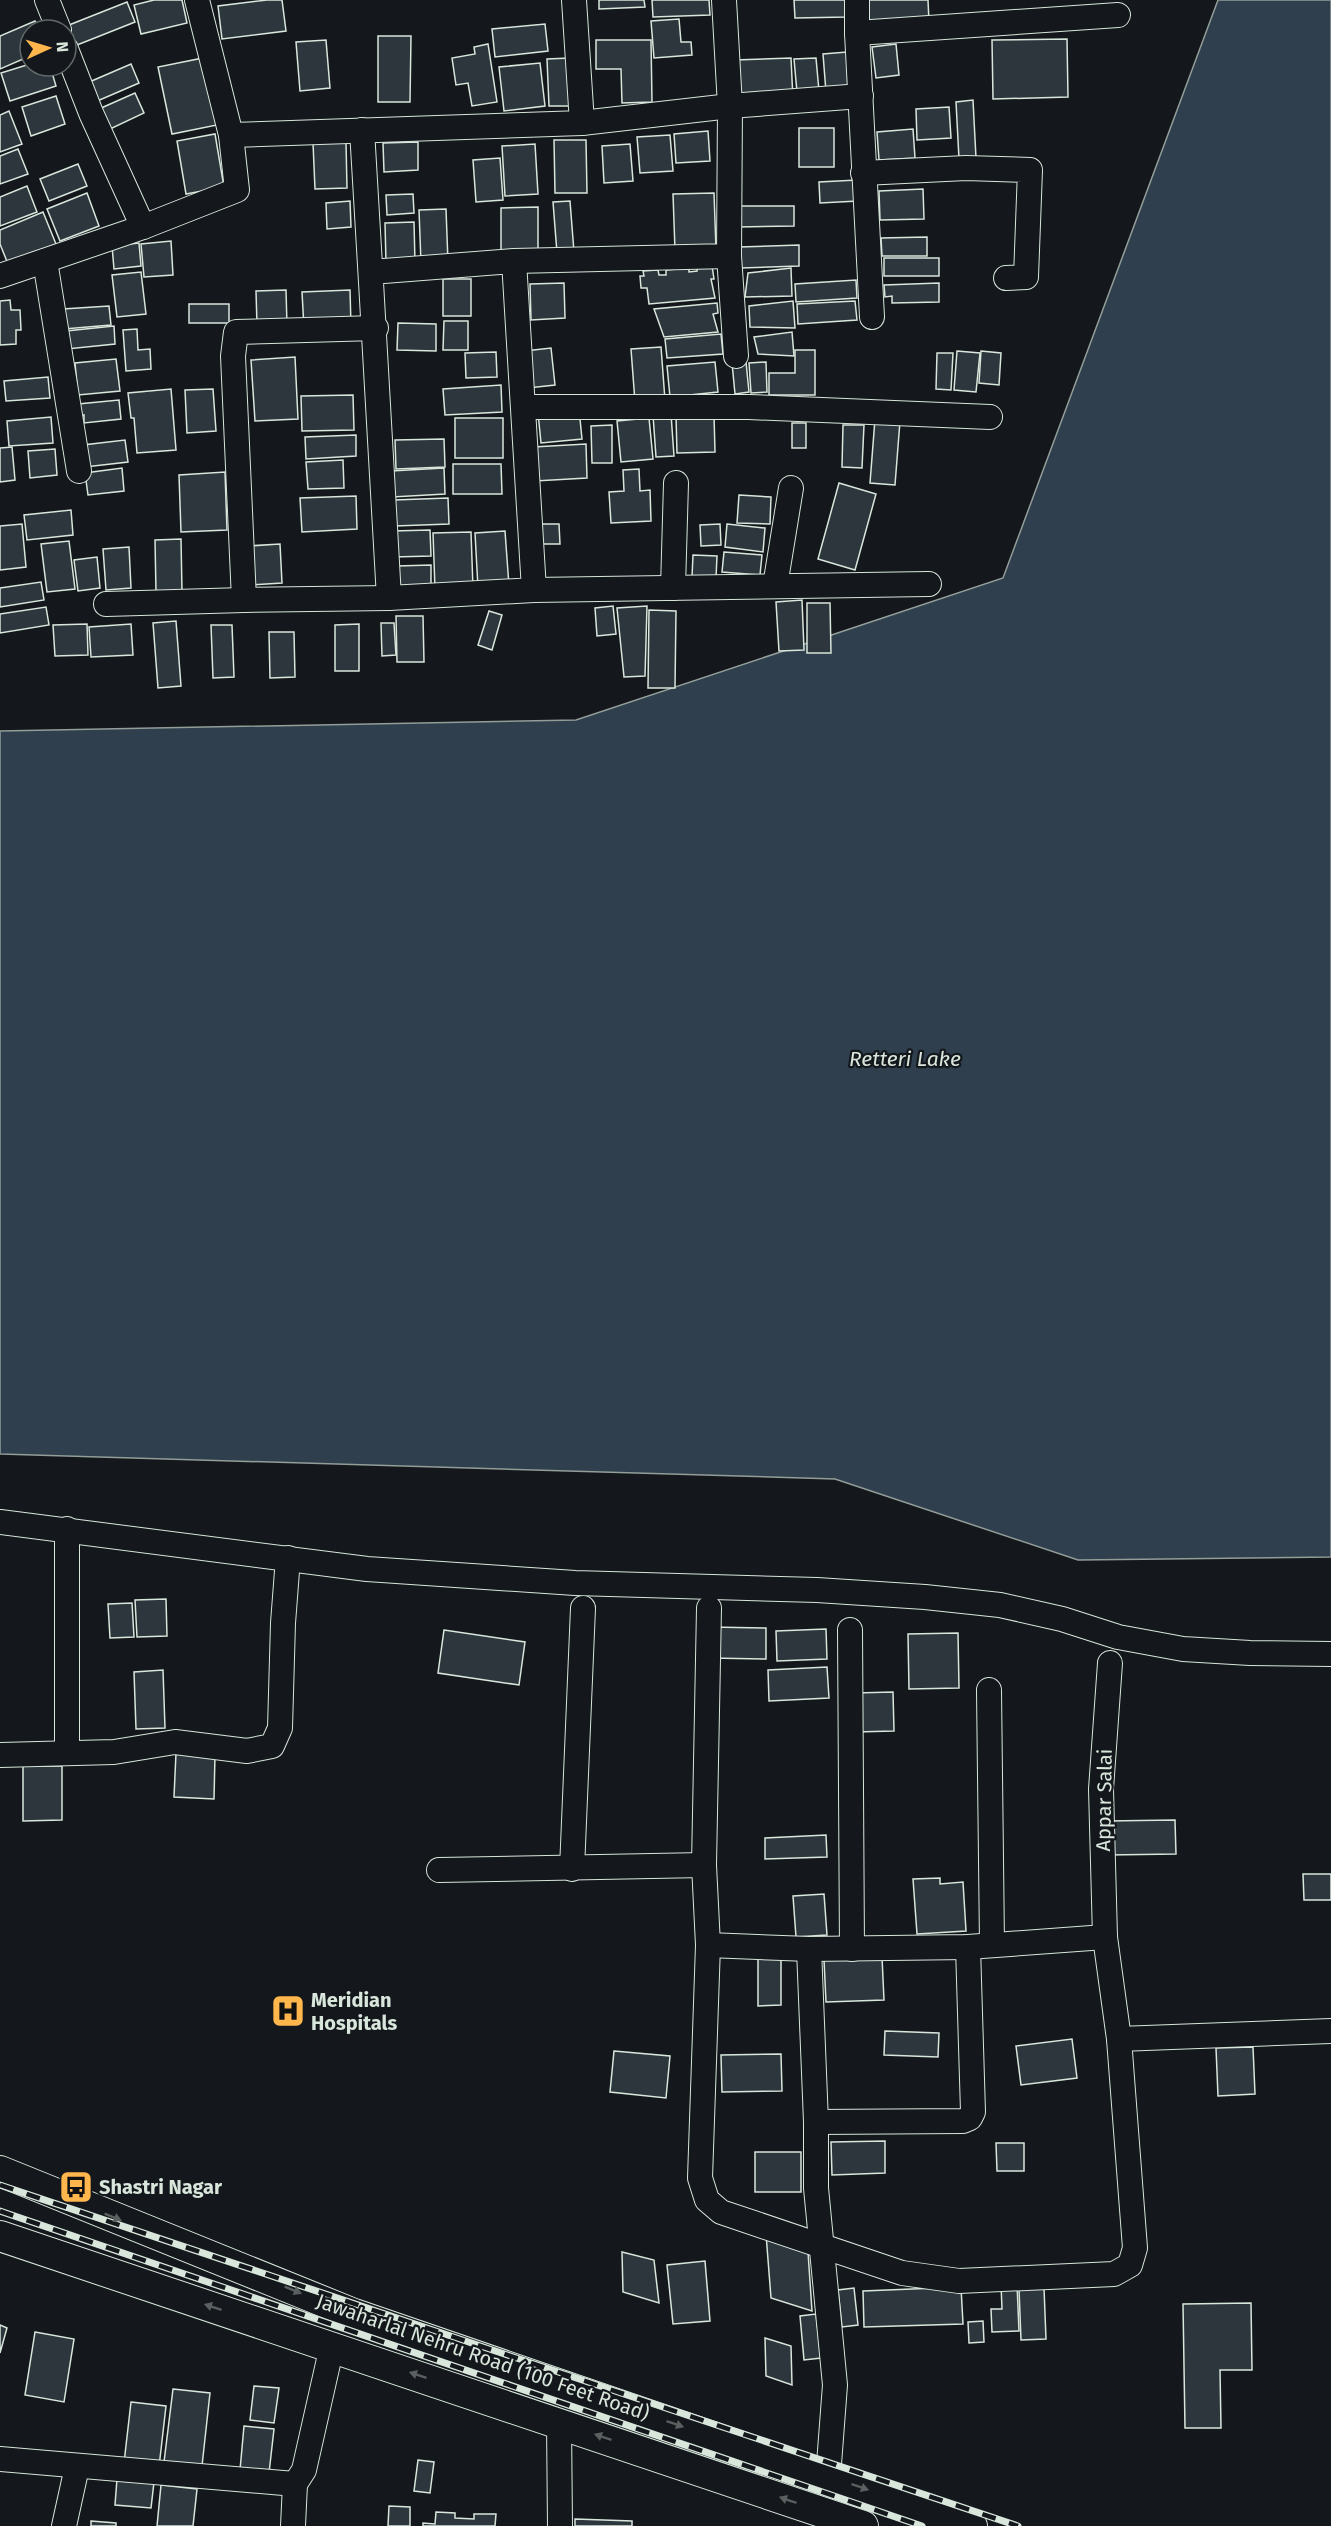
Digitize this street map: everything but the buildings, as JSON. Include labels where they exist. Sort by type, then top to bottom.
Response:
[{"type":"main road","name":"Jawaharlal Nehru Road (100 Feet Road)","points":[[0,2171],[354,2314],[972,2526]]},
{"type":"main road","name":"Jawaharlal Nehru Road (100 Feet Road)","points":[[0,2236],[863,2526]]},
{"type":"street","points":[[47,0],[54,18]]},
{"type":"street","points":[[2,270],[45,261],[144,227],[237,190],[231,135],[197,0]]},
{"type":"street","points":[[574,0],[582,123]]},
{"type":"street","points":[[724,0],[730,106],[729,256],[736,356]]},
{"type":"street","points":[[857,0],[863,172],[872,317]]},
{"type":"street","points":[[857,33],[1118,15]]},
{"type":"street","points":[[77,78],[91,113],[144,227]]},
{"type":"street","points":[[231,135],[582,123],[730,106],[861,96]]},
{"type":"street","points":[[362,130],[370,272],[376,328],[389,598]]},
{"type":"street","points":[[863,172],[966,168],[1030,170],[1026,277],[1006,278]]},
{"type":"street","points":[[370,272],[514,261],[729,256]]},
{"type":"street","points":[[45,261],[79,471]]},
{"type":"street","points":[[514,261],[525,407],[534,590]]},
{"type":"street","points":[[244,600],[233,356],[236,332],[376,328]]},
{"type":"street","points":[[525,407],[749,407],[990,417]]},
{"type":"street","points":[[673,588],[676,483]]},
{"type":"street","points":[[775,586],[791,488]]},
{"type":"street","points":[[106,604],[389,598],[534,590],[929,584]]},
{"type":"street","points":[[0,1522],[367,1569],[575,1583],[817,1590],[925,1597],[1000,1605],[1062,1619],[1118,1637],[1183,1649],[1331,1654]]},
{"type":"street","points":[[67,1529],[67,1753]]},
{"type":"street","points":[[0,1755],[114,1752],[175,1742],[247,1751],[272,1746],[280,1728],[283,1623],[288,1558]]},
{"type":"street","points":[[572,1869],[582,1608]]},
{"type":"street","name":"Appar Salai","points":[[709,1608],[704,1865],[708,1945],[700,2178],[707,2200],[721,2212],[902,2273],[959,2281],[1114,2274],[1130,2265],[1135,2248],[1119,2039],[1105,1936],[1101,1789],[1110,1664]]},
{"type":"street","points":[[850,1630],[852,1949]]},
{"type":"street","points":[[989,1690],[992,1944]]},
{"type":"street","points":[[439,1870],[704,1865]]},
{"type":"street","points":[[708,1945],[809,1949],[968,1947],[1105,1936]]},
{"type":"street","points":[[816,2122],[963,2121],[970,2118],[973,2112],[968,1947]]},
{"type":"street","points":[[809,1949],[816,2122],[816,2188],[835,2385],[828,2477]]},
{"type":"street","points":[[1119,2039],[1331,2031]]},
{"type":"street","points":[[293,2526],[295,2484],[304,2470],[332,2346]]},
{"type":"street","points":[[559,2422],[560,2526]]},
{"type":"street","points":[[0,2459],[295,2484]]},
{"type":"street","points":[[64,2526],[76,2467]]},
{"type":"water","name":"Retteri Lake","points":[[1218,0],[1331,0],[1331,1557],[1078,1560],[835,1479],[0,1454],[0,731],[576,720],[1003,578]]},
{"type":"railway","points":[[0,2185],[1018,2526]]},
{"type":"railway","points":[[0,2211],[922,2526]]},
{"type":"place","name":"Meridian Hospitals","points":[[288,2011]]},
{"type":"place","name":"Shastri Nagar","points":[[76,2187]]}]
